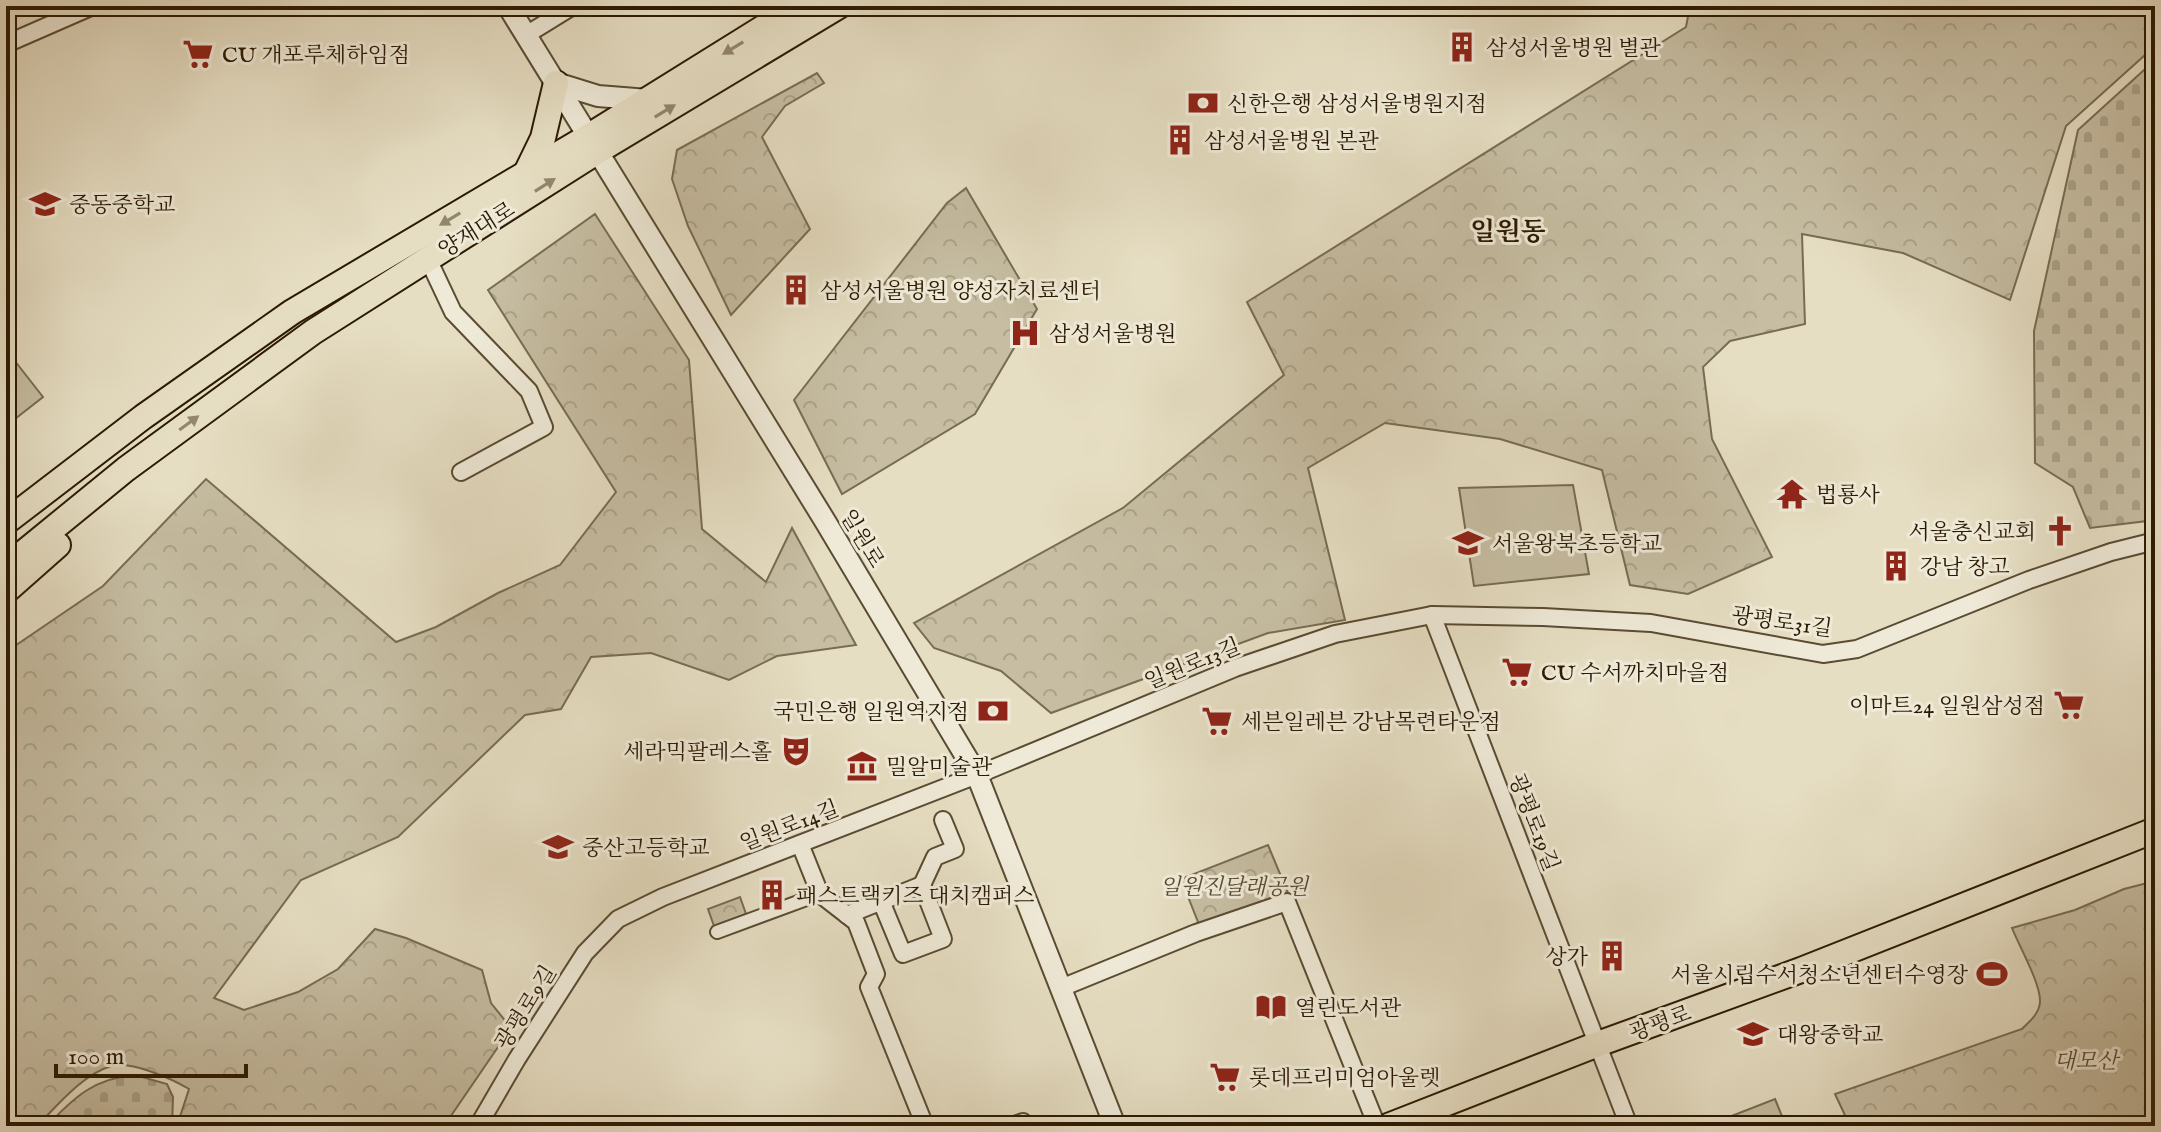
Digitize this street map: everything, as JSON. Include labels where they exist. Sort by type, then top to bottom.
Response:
[{"type":"main road","name":"양재대로","points":[[6,567],[126,469],[313,332],[428,259],[594,144],[648,100],[798,6]]},
{"type":"main road","name":"양재대로","points":[[6,522],[143,417],[292,312],[526,173],[594,144],[839,6]]},
{"type":"main road","points":[[526,173],[543,138],[556,83]]},
{"type":"main road","name":"양재대로","points":[[6,538],[143,417]]},
{"type":"main road","name":"양재대로","points":[[6,591],[70,534],[126,469]]},
{"type":"main road","name":"광평로","points":[[1388,1126],[1598,1044],[1801,970],[2155,830]]},
{"type":"street","points":[[6,44],[93,6]]},
{"type":"street","name":"일원로","points":[[508,6],[825,521],[977,775],[1115,1126]]},
{"type":"street","points":[[526,35],[573,6]]},
{"type":"street","points":[[556,83],[598,96],[648,100]]},
{"type":"street","points":[[428,259],[453,312],[529,391],[544,427],[461,472]]},
{"type":"street","name":"광평로31길","points":[[1432,615],[1651,623],[1823,654],[1857,649],[2029,580],[2111,552],[2155,541]]},
{"type":"street","name":"일원로13길","points":[[977,775],[1235,668],[1335,634],[1432,615]]},
{"type":"street","name":"광평로19길","points":[[1432,615],[1629,1126]]},
{"type":"street","name":"일원로14길","points":[[618,919],[663,897],[977,775]]},
{"type":"street","points":[[847,915],[922,885],[935,857],[955,849],[943,820]]},
{"type":"street","points":[[800,844],[820,894],[856,922],[876,974],[869,987],[925,1126]]},
{"type":"street","points":[[881,901],[903,954],[943,939],[922,885]]},
{"type":"street","points":[[717,932],[820,894]]},
{"type":"street","points":[[1061,988],[1196,933],[1287,902],[1377,1126]]},
{"type":"street","name":"광평로9길","points":[[478,1126],[585,953],[618,919]]},
{"type":"street","points":[[1011,1126],[1023,1122],[1024,1126]]},
{"type":"green space","points":[[1690,6],[2155,6],[2155,46],[2066,126],[2010,300],[1903,253],[1802,234],[1805,324],[1730,341],[1703,367],[1712,439],[1772,557],[1688,594],[1630,585],[1602,470],[1500,439],[1385,423],[1308,468],[1345,620],[1268,633],[1051,713],[1001,671],[934,648],[914,623],[1123,508],[1284,375],[1247,302],[1686,27]]},
{"type":"green space","points":[[2155,60],[2155,520],[2090,528],[2073,487],[2035,463],[2034,331],[2078,130]]},
{"type":"green space","points":[[817,73],[824,83],[785,106],[762,137],[810,229],[731,315],[688,226],[672,179],[677,150]]},
{"type":"green space","points":[[966,188],[1037,309],[975,414],[842,494],[794,400],[947,203]]},
{"type":"green space","points":[[595,214],[689,360],[702,529],[766,582],[792,528],[856,645],[777,656],[729,680],[651,653],[591,657],[561,709],[525,715],[398,837],[301,880],[214,998],[244,1010],[298,992],[338,969],[375,929],[406,938],[482,970],[491,1003],[511,1028],[444,1126],[177,1126],[189,1089],[151,1072],[119,1065],[100,1070],[80,1083],[37,1126],[6,1126],[6,652],[103,586],[206,479],[396,642],[436,627],[498,593],[560,565],[616,492],[488,290]]},
{"type":"green space","points":[[11,356],[43,397],[6,426],[6,360]]},
{"type":"green space","points":[[1573,485],[1589,574],[1474,586],[1459,488]]},
{"type":"green space","name":"일원진달래공원","points":[[1268,845],[1288,893],[1200,927],[1181,879]]},
{"type":"green space","name":"대모산","points":[[2155,881],[2155,1126],[1850,1126],[1835,1094],[2022,1029],[2034,1017],[2040,1002],[2039,994],[2012,928],[2075,910],[2124,889]]},
{"type":"green space","points":[[740,897],[746,914],[714,926],[708,909]]},
{"type":"green space","points":[[135,1075],[167,1084],[173,1097],[172,1126],[47,1126],[86,1091],[108,1080]]},
{"type":"green space","points":[[1775,1099],[1786,1126],[1706,1126]]},
{"type":"place","name":"삼성서울병원 별관","points":[[1462,47]]},
{"type":"place","name":"CU 개포루체하임점","points":[[198,54]]},
{"type":"place","name":"신한은행 삼성서울병원지점","points":[[1203,103]]},
{"type":"place","name":"삼성서울병원 본관","points":[[1180,140]]},
{"type":"place","name":"중동중학교","points":[[45,204]]},
{"type":"place","name":"삼성서울병원 양성자치료센터","points":[[796,290]]},
{"type":"place","name":"삼성서울병원","points":[[1025,333]]},
{"type":"place","name":"법룡사","points":[[1792,494]]},
{"type":"place","name":"서울충신교회","points":[[2060,531]]},
{"type":"place","name":"서울왕북초등학교","points":[[1468,543]]},
{"type":"place","name":"강남 창고","points":[[1896,566]]},
{"type":"place","name":"CU 수서까치마을점","points":[[1517,672]]},
{"type":"place","name":"이마트24 일원삼성점","points":[[2069,705]]},
{"type":"place","name":"국민은행 일원역지점","points":[[993,711]]},
{"type":"place","name":"세븐일레븐 강남목련타운점","points":[[1217,721]]},
{"type":"place","name":"세라믹팔레스홀","points":[[796,751]]},
{"type":"place","name":"밀알미술관","points":[[862,766]]},
{"type":"place","name":"중산고등학교","points":[[558,847]]},
{"type":"place","name":"패스트랙키즈 대치캠퍼스","points":[[772,895]]},
{"type":"place","name":"상가","points":[[1612,956]]},
{"type":"place","name":"서울시립수서청소년센터수영장","points":[[1992,974]]},
{"type":"place","name":"열린도서관","points":[[1271,1007]]},
{"type":"place","name":"대왕중학교","points":[[1753,1034]]},
{"type":"place","name":"롯데프리미엄아울렛","points":[[1225,1077]]},
{"type":"district","name":"일원동","points":[[1508,231]]}]
